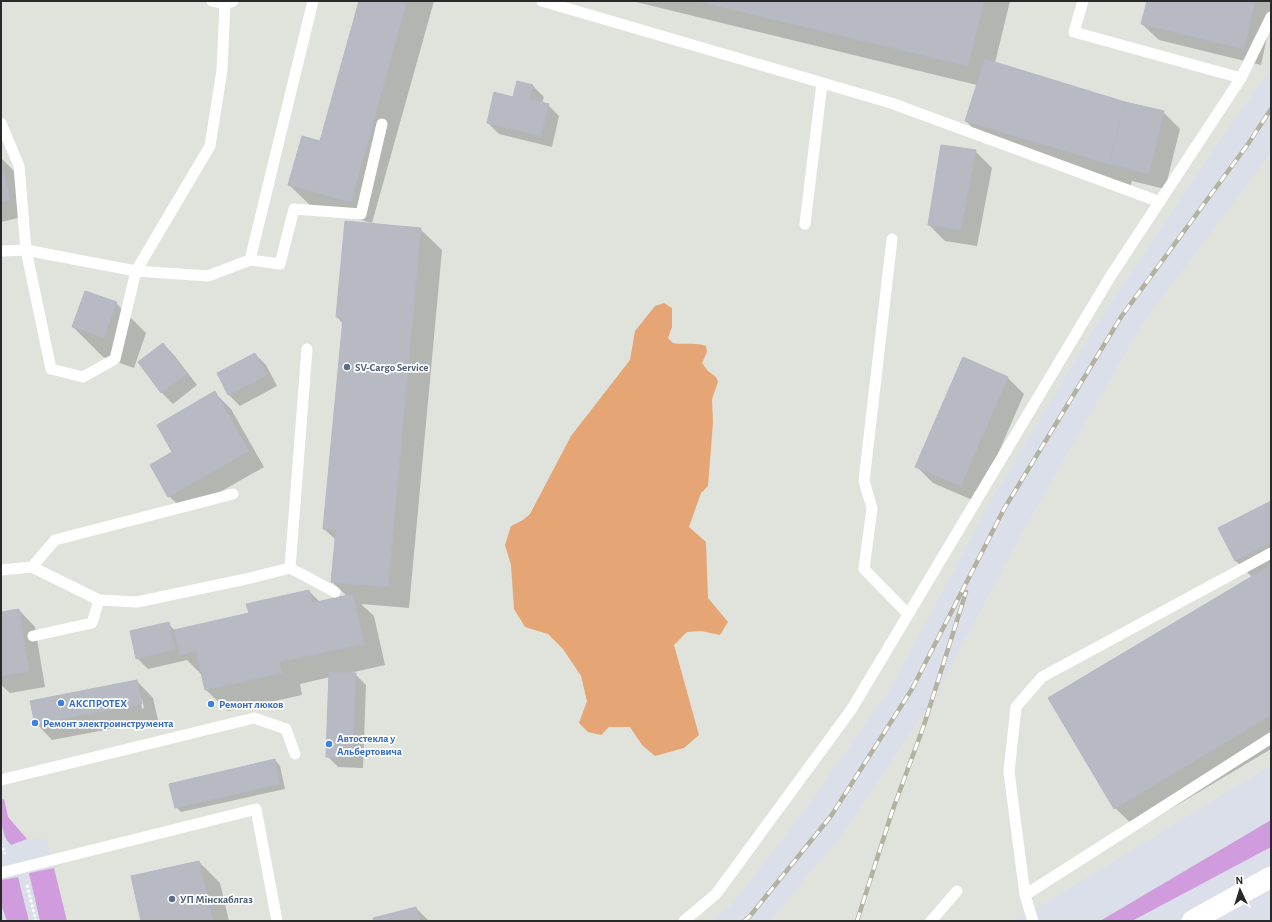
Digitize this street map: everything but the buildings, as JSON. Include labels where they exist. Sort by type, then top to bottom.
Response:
[{"type":"street","points":[[1192,921],[1271,878]]},
{"type":"lane","points":[[1,123],[19,166],[26,250],[51,368],[82,377],[115,359],[136,271],[210,146],[222,70],[229,3],[212,1]]},
{"type":"lane","points":[[250,260],[313,1]]},
{"type":"lane","points":[[542,1],[891,103],[1160,202]]},
{"type":"lane","points":[[1083,1],[1074,32],[1241,78]]},
{"type":"lane","points":[[684,921],[716,894],[850,710],[1110,277],[1241,78],[1271,17]]},
{"type":"lane","points":[[806,224],[822,83]]},
{"type":"lane","points":[[1,251],[26,250],[136,271],[208,276],[250,260],[280,264],[294,209],[361,214],[382,124]]},
{"type":"lane","points":[[892,239],[864,481],[872,508],[864,569],[908,614]]},
{"type":"lane","points":[[290,568],[306,349]]},
{"type":"lane","points":[[32,567],[55,540],[233,494]]},
{"type":"lane","points":[[1033,921],[1025,895],[1009,772],[1016,707],[1042,677],[1271,553]]},
{"type":"lane","points":[[1,570],[32,567],[100,600],[137,602],[290,568],[335,592]]},
{"type":"lane","points":[[33,636],[92,623],[100,600]]},
{"type":"lane","points":[[1,780],[254,718],[286,729],[296,754]]},
{"type":"lane","points":[[1025,895],[1271,738]]},
{"type":"lane","points":[[1,873],[256,809],[277,921]]},
{"type":"lane","points":[[931,921],[957,891]]},
{"type":"shaded area","points":[[1,1],[1271,1],[1271,69],[1228,128],[1103,314],[989,504],[891,688],[804,811],[732,904],[712,921],[67,921],[46,839],[27,839],[8,817],[1,785]]},
{"type":"shaded area","points":[[1271,153],[1271,765],[1031,912],[1014,919],[1014,921],[770,921],[847,828],[935,696],[1027,524],[1142,324]]},
{"type":"shaded area","points":[[664,303],[672,308],[672,327],[668,338],[673,343],[698,344],[706,346],[707,352],[702,363],[708,371],[716,377],[718,382],[712,399],[713,422],[708,486],[701,493],[689,527],[706,542],[708,598],[728,622],[720,635],[701,631],[687,632],[674,645],[699,735],[684,748],[655,756],[642,745],[630,727],[609,727],[601,735],[588,732],[579,723],[587,701],[581,676],[563,649],[548,634],[525,627],[514,609],[511,565],[505,545],[511,526],[523,520],[530,514],[571,436],[630,360],[635,331],[655,306]]},
{"type":"shaded area","points":[[4,799],[8,817],[27,839],[11,845],[7,841],[2,825],[1,800]]},
{"type":"shaded area","points":[[1271,820],[1271,847],[1132,921],[1100,921]]},
{"type":"shaded area","points":[[54,868],[67,921],[40,921],[29,873]]},
{"type":"shaded area","points":[[18,877],[29,921],[7,921],[1,904],[1,880]]},
{"type":"railway","points":[[744,921],[750,916],[831,816],[912,689],[1004,509],[1121,317],[1248,144],[1271,109]]},
{"type":"railway","points":[[857,921],[892,812],[924,725],[966,592]]},
{"type":"place","name":"SV-Cargo Service","points":[[347,367]]},
{"type":"place","name":"АКСПРОТЕХ","points":[[61,703]]},
{"type":"place","name":"Ремонт люков","points":[[211,704]]},
{"type":"place","name":"Ремонт электроинструмента","points":[[35,723]]},
{"type":"place","name":"Автостекла у Альбертовича","points":[[329,744]]},
{"type":"place","name":"УП Мінскаблгаз","points":[[172,899]]}]
